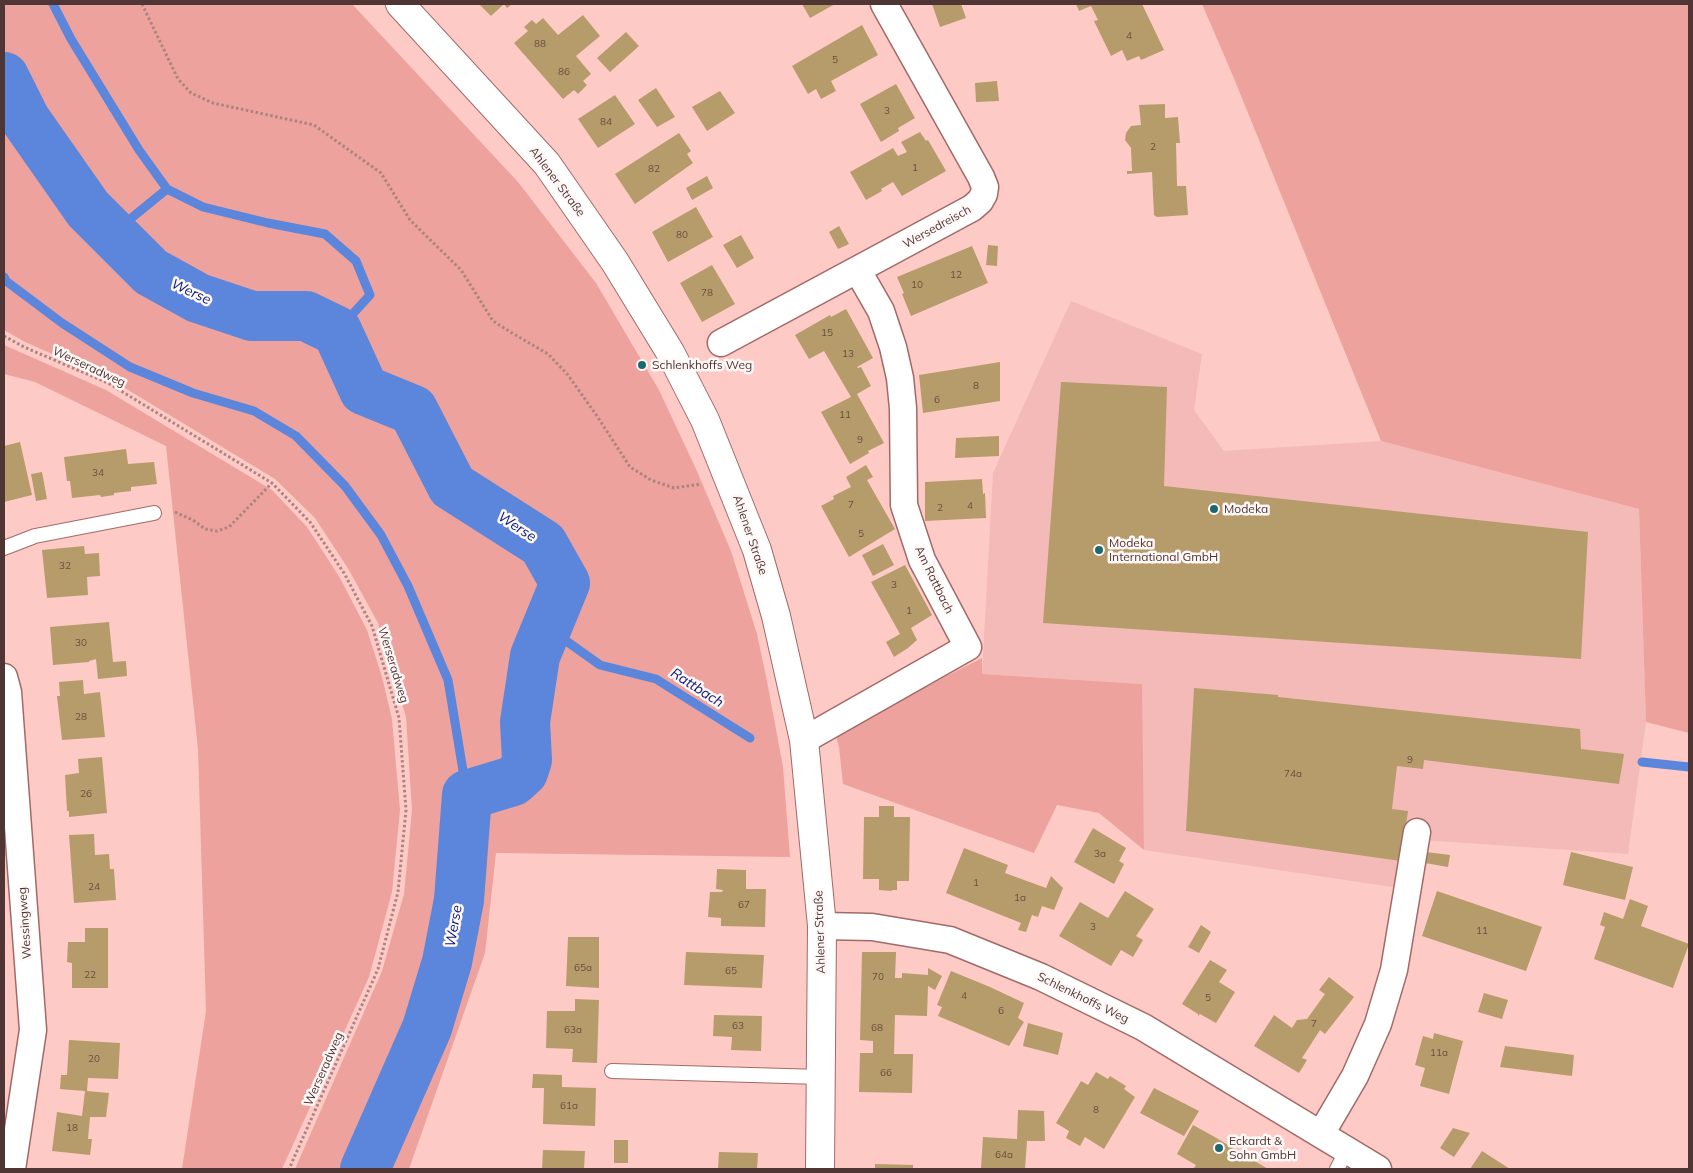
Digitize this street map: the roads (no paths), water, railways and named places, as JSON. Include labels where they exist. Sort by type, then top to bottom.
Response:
[{"type":"main road","name":"Ahlener Straße","points":[[400,4],[547,164],[615,262],[670,352],[705,420],[758,550],[776,616],[804,740],[822,926],[820,1169]]},
{"type":"street","name":"Wersedreisch","points":[[721,343],[972,208],[980,202],[984,194],[985,186],[981,176],[884,4]]},
{"type":"street","name":"Am Rattbach","points":[[804,740],[968,647],[922,560],[904,505],[903,408],[900,378],[893,347],[880,311],[858,271]]},
{"type":"street","name":"Wessingweg","points":[[4,677],[8,692],[33,1030],[12,1169]]},
{"type":"street","points":[[1320,1134],[1355,1076],[1378,1024],[1394,970],[1417,832]]},
{"type":"street","name":"Schlenkhoffs Weg","points":[[822,926],[872,927],[950,940],[1041,977],[1143,1027],[1320,1134],[1342,1160],[1378,1169]]},
{"type":"lane","points":[[4,548],[35,536],[154,513]]},
{"type":"lane","points":[[612,1071],[822,1077]]},
{"type":"waterway","points":[[53,4],[71,39],[139,150],[167,189]]},
{"type":"waterway","name":"Werse","points":[[4,77],[25,119],[88,209],[151,272],[198,298],[252,316],[306,316],[337,331],[364,390],[413,410],[452,486],[543,544],[565,583],[535,656],[525,722],[527,760],[523,772],[513,781],[467,795],[459,900],[447,962],[427,1028],[365,1169]]},
{"type":"waterway","points":[[113,233],[167,189],[203,207],[268,223],[325,234],[356,261],[370,295],[337,331]]},
{"type":"waterway","points":[[4,277],[6,281],[62,323],[130,367],[193,393],[254,411],[296,436],[345,486],[381,535],[408,586],[448,680],[467,795]]},
{"type":"waterway","name":"Rattbach","points":[[548,628],[600,665],[656,679],[750,738]]},
{"type":"waterway","name":"Rattbach","points":[[1642,762],[1689,767]]},
{"type":"waterway","points":[[355,1169],[368,1162]]},
{"type":"place","name":"Schlenkhoffs Weg","points":[[642,365]]},
{"type":"place","name":"Modeka","points":[[1214,509]]},
{"type":"place","name":"Modeka International GmbH","points":[[1099,550]]},
{"type":"place","name":"Eckardt & Sohn GmbH","points":[[1219,1148]]}]
